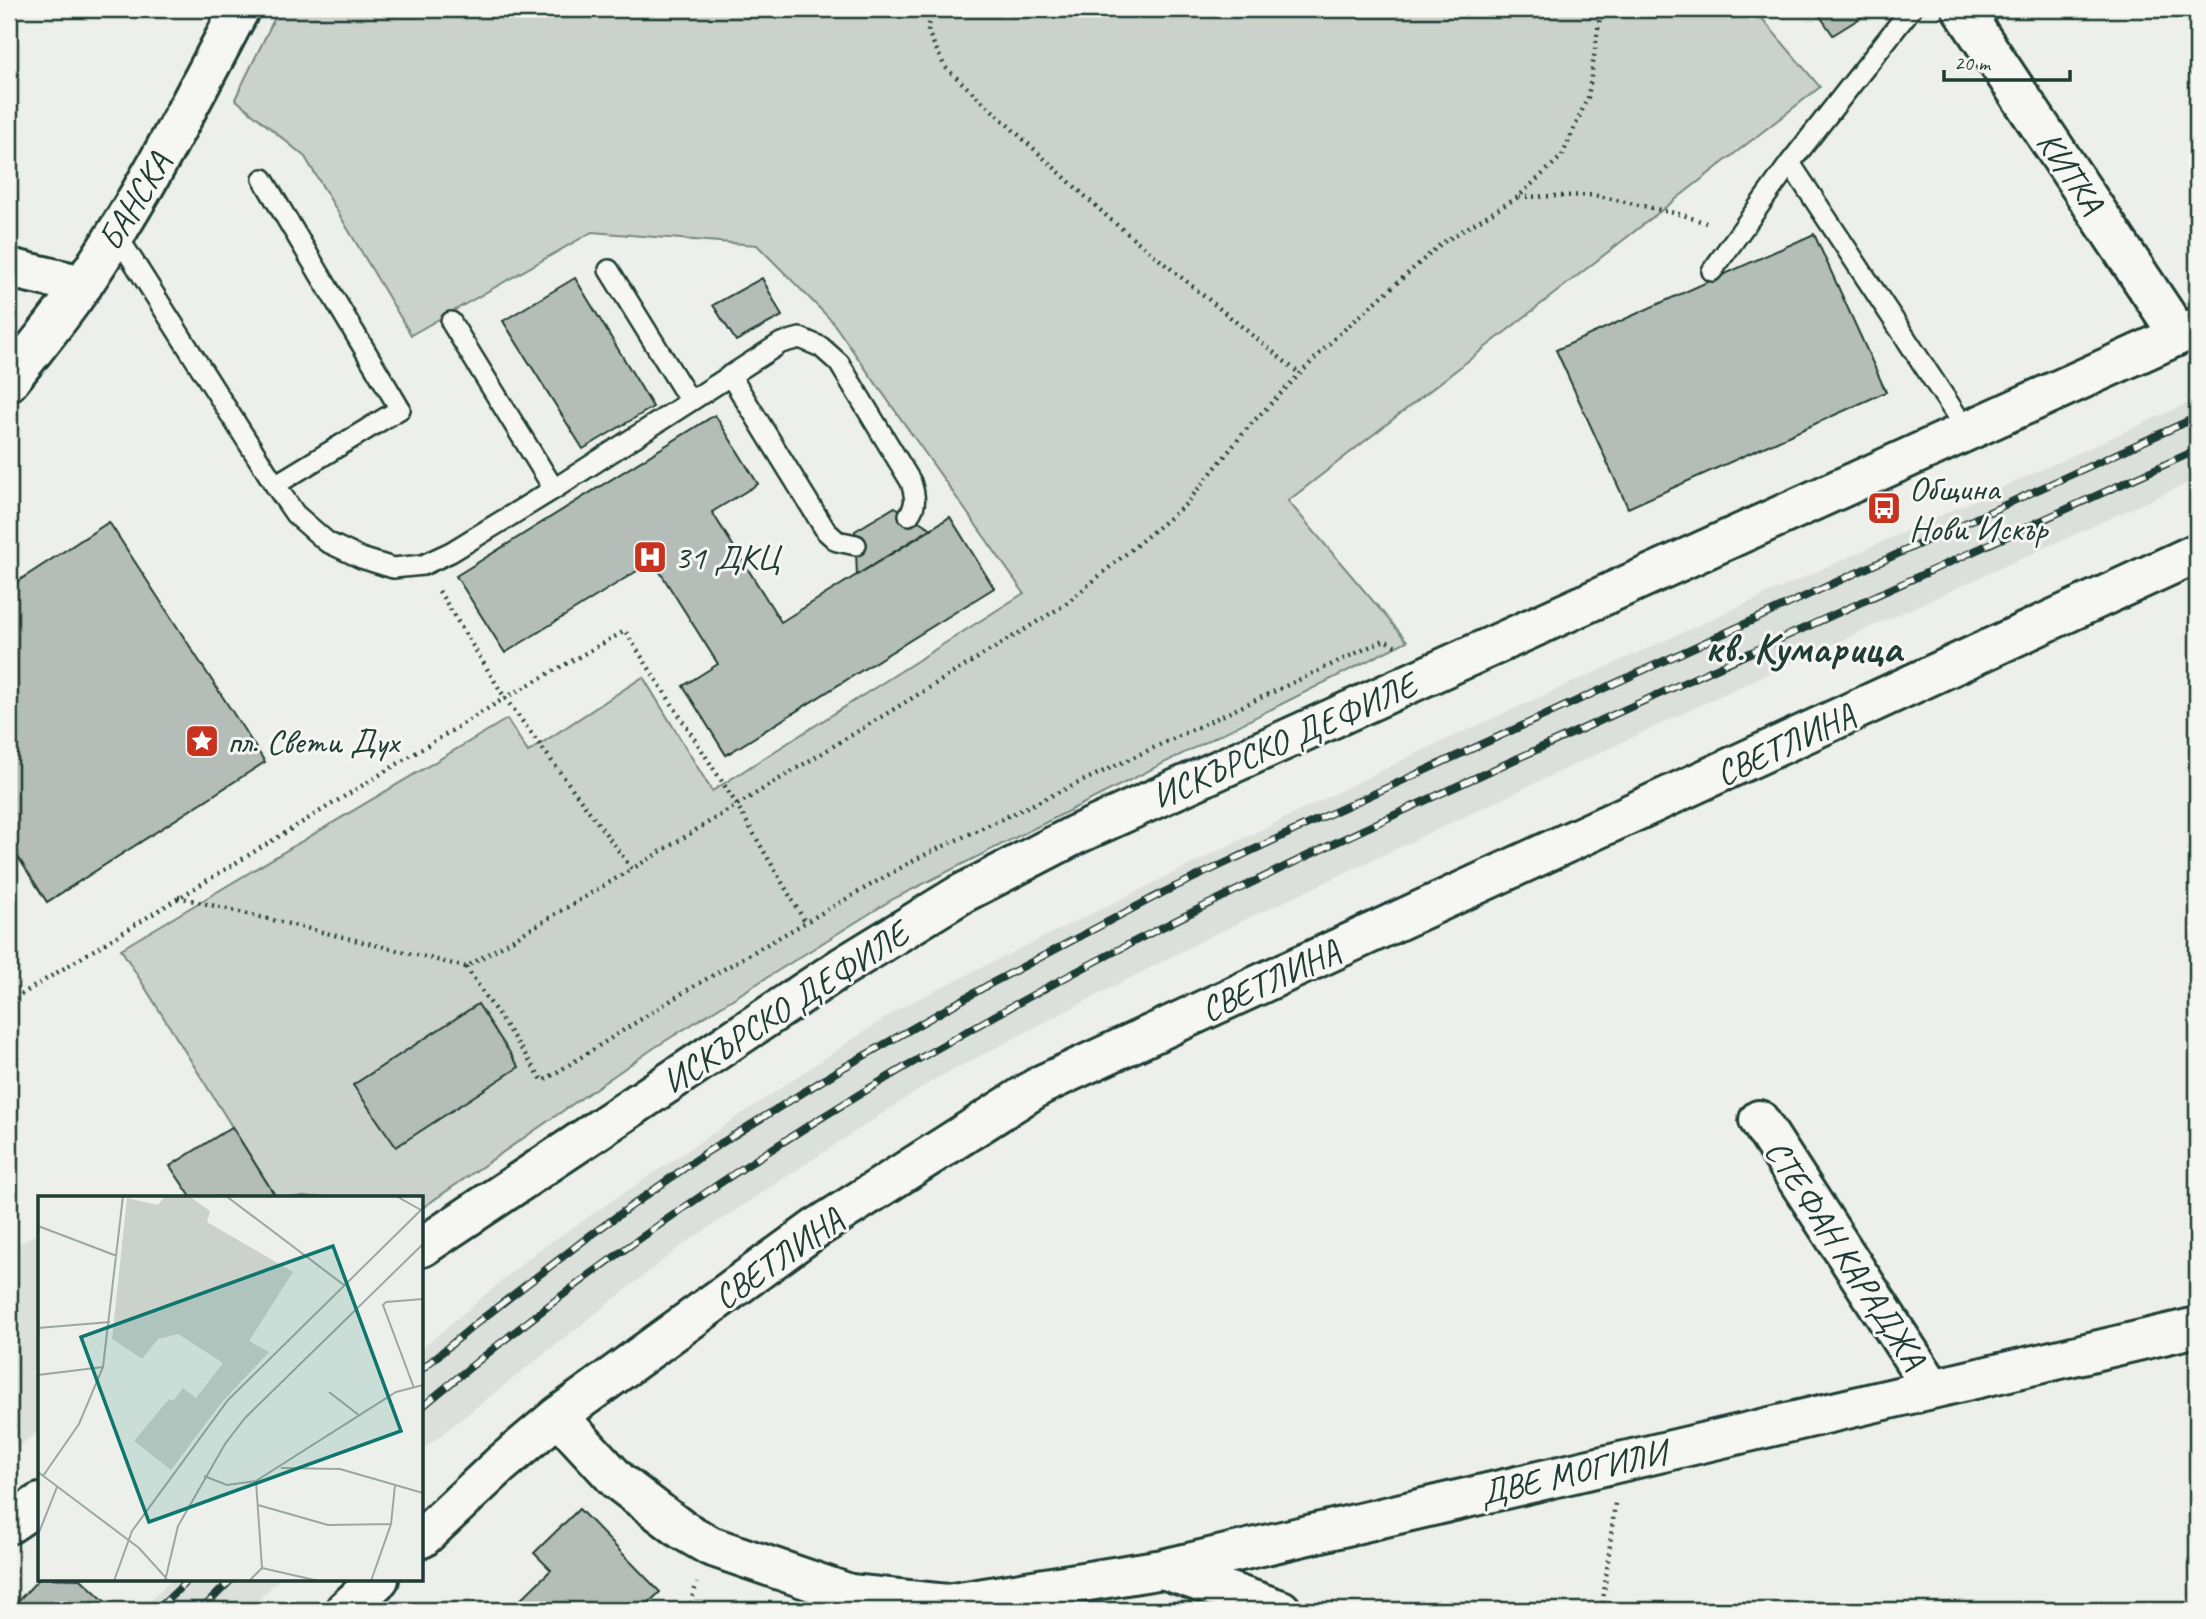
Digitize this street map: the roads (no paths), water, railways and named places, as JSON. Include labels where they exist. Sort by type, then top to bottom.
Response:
[{"type":"street","name":"БАНСКА","points":[[9,381],[83,285],[116,234],[160,159],[240,9]]},
{"type":"street","name":"КИТКА","points":[[1976,15],[2188,331]]},
{"type":"street","points":[[9,268],[83,285]]},
{"type":"street","name":"ИСКЪРСКО ДЕФИЛЕ","points":[[424,1246],[842,967],[961,894],[1075,835],[2188,331]]},
{"type":"street","name":"СВЕТЛИНА","points":[[424,1536],[499,1465],[558,1416],[815,1229],[1041,1084],[2197,553]]},
{"type":"street","name":"СТЕФАН КАРАДЖА","points":[[1759,1121],[1932,1388]]},
{"type":"street","name":"ДВЕ МОГИЛИ","points":[[558,1416],[618,1481],[681,1529],[710,1546],[850,1594],[946,1607],[1163,1569],[2197,1326]]},
{"type":"street","points":[[9,1524],[38,1504]]},
{"type":"street","points":[[1163,1569],[1280,1610]]},
{"type":"street","points":[[345,1610],[378,1580]]},
{"type":"lane","points":[[1712,271],[1790,163],[1911,9]]},
{"type":"lane","points":[[1790,163],[1967,431]]},
{"type":"lane","points":[[263,179],[400,409],[275,485]]},
{"type":"lane","points":[[116,234],[295,514],[327,542],[361,558],[393,568],[423,565],[451,552],[781,343],[800,338],[821,347],[839,363],[911,482],[915,495],[914,509],[909,515]]},
{"type":"lane","points":[[609,270],[690,401]]},
{"type":"lane","points":[[451,322],[554,489]]},
{"type":"lane","points":[[730,375],[826,531],[837,541],[856,545]]},
{"type":"railway","points":[[424,1367],[592,1234],[707,1152],[841,1069],[990,984],[1164,892],[1323,817],[2197,417]]},
{"type":"railway","points":[[424,1405],[527,1322],[690,1203],[860,1094],[1041,990],[1226,895],[1414,806],[2197,450]]},
{"type":"railway","points":[[157,1610],[188,1580]]},
{"type":"railway","points":[[201,1610],[231,1580]]},
{"type":"place","name":"Община Нови Искър","points":[[1884,508]]},
{"type":"place","name":"31 ДКЦ","points":[[650,557]]},
{"type":"place","name":"пл. Свети Дух","points":[[202,741]]},
{"type":"district","name":"кв. Кумарица","points":[[1803,647]]}]
